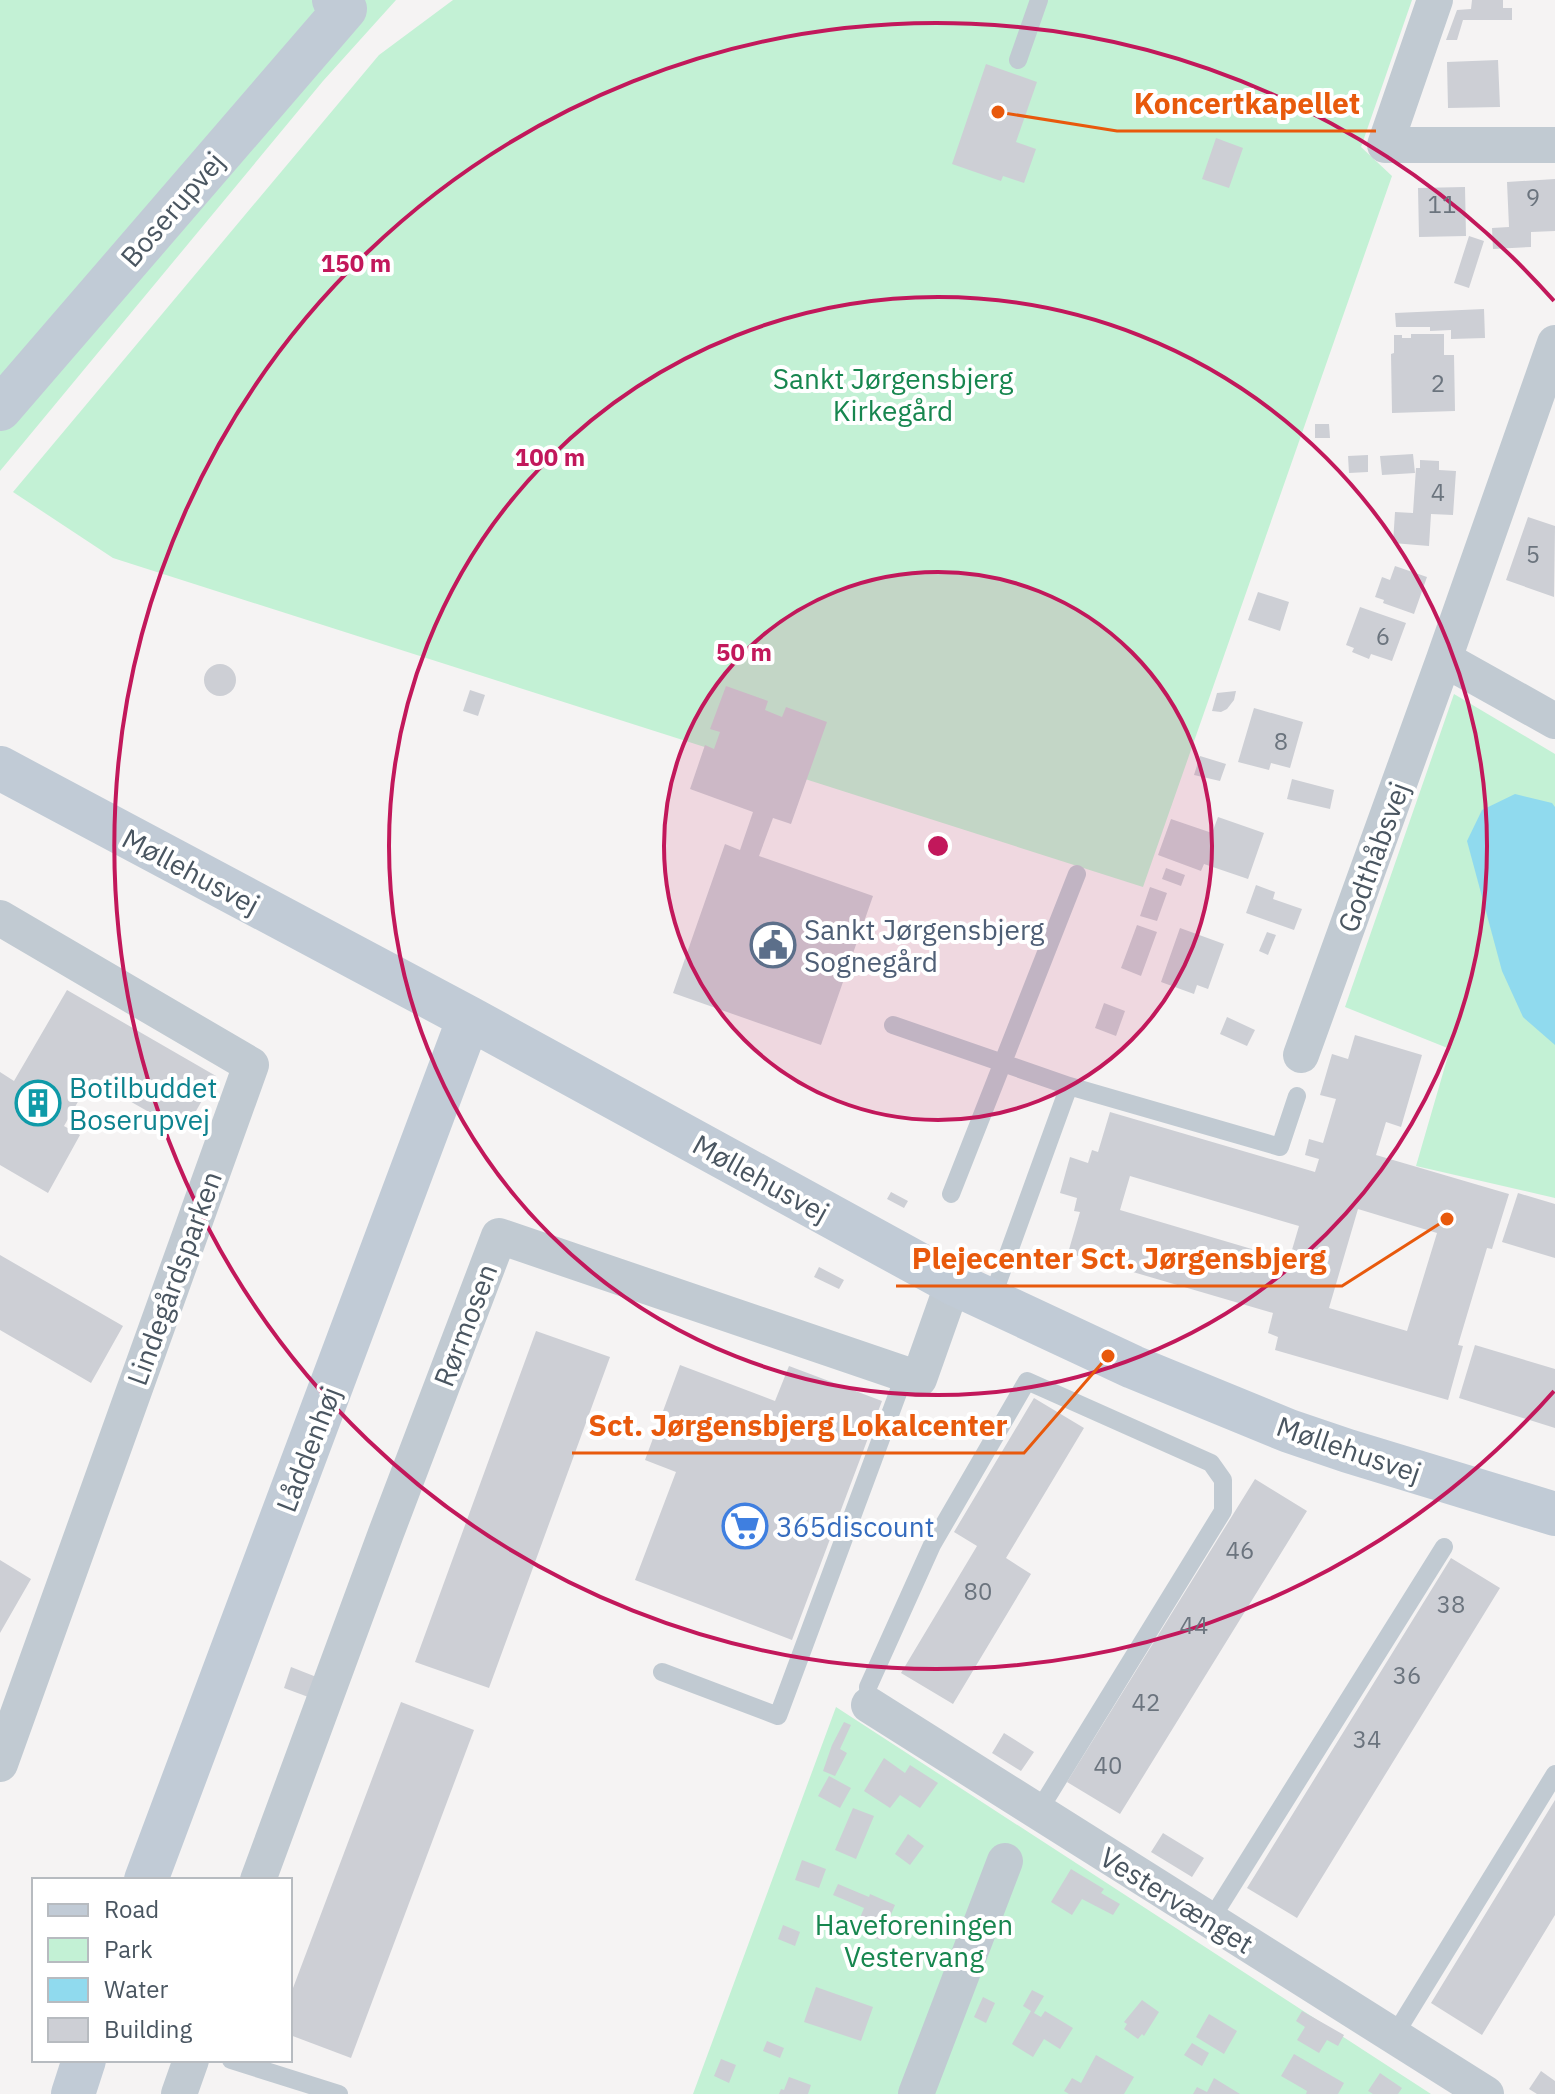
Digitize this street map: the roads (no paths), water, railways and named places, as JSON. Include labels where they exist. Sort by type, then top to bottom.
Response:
[{"type":"street","points":[[1435,0],[1385,145],[1555,145]]},
{"type":"street","name":"Boserupvej","points":[[0,409],[344,3]]},
{"type":"street","name":"Godthåbsvej","points":[[1301,1055],[1555,343]]},
{"type":"street","points":[[1444,659],[1555,721]]},
{"type":"street","name":"Møllehusvej","points":[[0,768],[469,1018],[972,1292],[1133,1367],[1289,1431],[1555,1514]]},
{"type":"street","name":"Lindegårdsparken","points":[[0,918],[251,1065],[0,1764]]},
{"type":"street","name":"Låddenhøj","points":[[147,1878],[469,1018]]},
{"type":"street","name":"Rørmosen","points":[[259,1878],[499,1236],[905,1374]]},
{"type":"street","points":[[905,1374],[919,1379],[972,1292]]},
{"type":"street","name":"Vestervænget","points":[[869,1705],[1486,2094]]},
{"type":"street","points":[[916,2094],[1005,1861]]},
{"type":"street","points":[[73,2094],[83,2062]]},
{"type":"street","points":[[179,2094],[190,2062]]},
{"type":"lane","points":[[1018,60],[1039,0]]},
{"type":"lane","points":[[951,1194],[1077,874]]},
{"type":"lane","points":[[893,1025],[1069,1086],[1280,1147],[1297,1096]]},
{"type":"lane","points":[[972,1292],[1069,1086]]},
{"type":"lane","points":[[662,1672],[778,1716],[905,1374]]},
{"type":"lane","points":[[869,1705],[868,1687],[932,1545],[1027,1381],[1211,1463],[1223,1480],[1223,1511],[1038,1812]]},
{"type":"lane","points":[[1210,1921],[1444,1547]]},
{"type":"lane","points":[[1394,2036],[1555,1774]]},
{"type":"lane","points":[[237,2062],[339,2094]]},
{"type":"water","points":[[1515,794],[1552,803],[1555,807],[1555,1045],[1523,1017],[1502,971],[1467,841],[1482,810]]},
{"type":"place","name":"Koncertkapellet","points":[[998,112]]},
{"type":"place","name":"Sankt Jørgensbjerg Sognegård","points":[[773,945]]},
{"type":"place","name":"Botilbuddet Boserupvej","points":[[38,1103]]},
{"type":"place","name":"Plejecenter Sct. Jørgensbjerg","points":[[1447,1219]]},
{"type":"place","name":"Sct. Jørgensbjerg Lokalcenter","points":[[1108,1356]]},
{"type":"place","name":"365discount","points":[[745,1526]]},
{"type":"park label","name":"Sankt Jørgensbjerg Kirkegård","points":[[893,394]]},
{"type":"park label","name":"Haveforeningen Vestervang","points":[[914,1940]]}]
